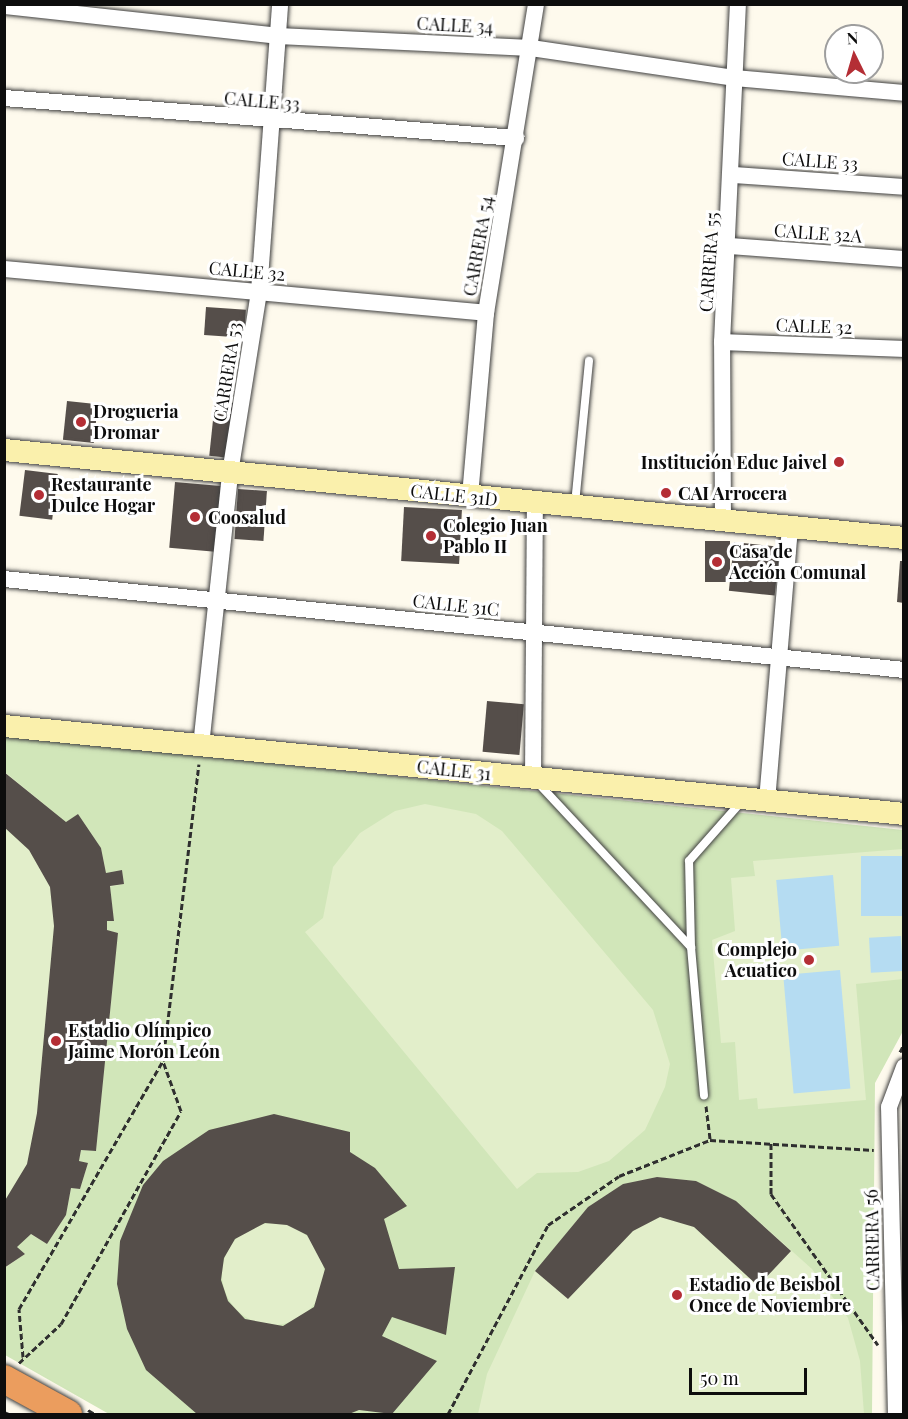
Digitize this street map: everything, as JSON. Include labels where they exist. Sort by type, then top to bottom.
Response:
[{"type":"highway","points":[[4,1379],[68,1414]]},
{"type":"street","name":"CARRERA 53","points":[[201,746],[230,472],[259,292],[274,121],[280,4]]},
{"type":"street","name":"CARRERA 54","points":[[470,496],[486,313],[531,48],[536,4]]},
{"type":"street","name":"CARRERA 55","points":[[723,521],[722,342],[734,175],[734,78],[738,4]]},
{"type":"street","name":"CALLE 34","points":[[4,6],[278,36],[531,48],[734,78],[903,93]]},
{"type":"street","name":"CALLE 33","points":[[4,98],[274,121],[516,138]]},
{"type":"street","name":"CALLE 33","points":[[734,175],[903,187]]},
{"type":"street","name":"CALLE 32A","points":[[730,246],[903,259]]},
{"type":"street","name":"CALLE 32","points":[[4,269],[486,313]]},
{"type":"street","name":"CALLE 32","points":[[722,342],[903,349]]},
{"type":"street","name":"CALLE 31D","points":[[4,450],[903,538]]},
{"type":"street","points":[[533,778],[535,503]]},
{"type":"street","points":[[767,801],[790,528]]},
{"type":"street","name":"CALLE 31C","points":[[4,579],[903,670]]},
{"type":"street","name":"CALLE 31","points":[[4,726],[903,814]]},
{"type":"street","name":"CARRERA 56","points":[[896,1414],[897,1245],[889,1107],[903,1067]]},
{"type":"lane","points":[[575,507],[589,361]]},
{"type":"lane","points":[[533,778],[691,947]]},
{"type":"lane","points":[[704,1095],[691,947],[688,861],[744,798]]},
{"type":"path","points":[[163,1061],[181,1111],[61,1324],[23,1357],[19,1310],[163,1061],[201,746]]},
{"type":"path","points":[[704,1095],[710,1140]]},
{"type":"path","points":[[448,1414],[548,1225],[619,1176],[710,1140],[876,1150]]},
{"type":"path","points":[[771,1143],[771,1194],[881,1349]]},
{"type":"path","points":[[4,1412],[9,1414]]},
{"type":"green space","points":[[4,735],[903,830],[903,1031],[875,1083],[872,1414],[109,1414],[5,1355]]},
{"type":"green space","name":"Estadio Olímpico Jaime Morón León","points":[[5,772],[66,822],[78,814],[101,848],[106,873],[122,870],[124,884],[110,887],[114,921],[107,921],[107,930],[118,933],[96,1151],[81,1150],[79,1161],[88,1163],[80,1189],[71,1188],[66,1215],[47,1244],[30,1234],[17,1247],[25,1254],[5,1268]]},
{"type":"green space","points":[[425,804],[476,814],[502,831],[653,1010],[670,1064],[665,1087],[645,1130],[609,1161],[578,1172],[537,1173],[517,1189],[305,932],[323,918],[333,867],[360,833],[395,811]]},
{"type":"green space","name":"Complejo Acuatico","points":[[903,849],[903,979],[856,984],[866,1100],[758,1109],[757,1098],[739,1100],[735,1042],[721,1043],[712,940],[735,931],[731,878],[755,876],[753,861]]},
{"type":"green space","name":"Estadio de Beisbol Once de Noviembre","points":[[657,1177],[696,1181],[736,1201],[812,1269],[848,1318],[860,1361],[864,1414],[478,1414],[487,1374],[535,1271],[588,1207],[623,1184]]},
{"type":"green space","points":[[273,1223],[302,1231],[316,1245],[324,1274],[316,1303],[302,1317],[273,1325],[244,1317],[230,1303],[222,1274],[230,1245],[244,1231]]},
{"type":"water","points":[[861,856],[903,856],[903,916],[861,916]]},
{"type":"water","points":[[833,875],[839,946],[782,951],[776,880]]},
{"type":"water","points":[[901,936],[903,971],[871,973],[869,938]]},
{"type":"water","points":[[840,970],[850,1089],[794,1094],[783,975]]},
{"type":"building","points":[[206,307],[246,310],[244,338],[204,335]]},
{"type":"building","name":"Drogueria Dromar","points":[[67,401],[98,404],[94,443],[63,440]]},
{"type":"building","points":[[215,401],[234,403],[228,458],[209,456]]},
{"type":"building","name":"Restaurante Dulce Hogar","points":[[25,470],[58,474],[52,520],[19,516]]},
{"type":"building","name":"Coosalud","points":[[175,482],[221,486],[215,552],[169,548]]},
{"type":"building","points":[[238,489],[267,491],[263,541],[235,539]]},
{"type":"building","name":"Colegio Juan Pablo II","points":[[404,507],[462,510],[459,564],[401,561]]},
{"type":"building","name":"Casa de Acción Comunal","points":[[705,541],[730,541],[730,582],[705,582]]},
{"type":"building","points":[[734,542],[780,547],[775,596],[729,591]]},
{"type":"building","points":[[900,561],[904,561],[904,603],[897,602]]},
{"type":"building","points":[[487,701],[524,704],[519,755],[483,752]]},
{"type":"building","name":"Estadio Olímpico Jaime Morón León","points":[[4,772],[66,822],[78,814],[101,848],[106,873],[122,870],[124,884],[110,886],[114,921],[107,921],[107,930],[118,933],[96,1151],[81,1150],[79,1161],[88,1163],[80,1189],[71,1188],[66,1215],[47,1244],[31,1234],[17,1247],[25,1254],[4,1268],[4,1202],[27,1164],[37,1113],[54,926],[50,887],[29,850],[4,827]]},
{"type":"building","points":[[274,1114],[350,1132],[350,1152],[375,1168],[407,1206],[384,1219],[399,1269],[455,1267],[446,1335],[392,1317],[382,1336],[437,1361],[392,1414],[359,1410],[349,1414],[197,1414],[146,1370],[127,1329],[117,1284],[120,1241],[143,1185],[163,1161],[209,1130]],"holes":[[[265,1223],[287,1225],[307,1235],[325,1269],[314,1307],[283,1326],[245,1319],[228,1301],[221,1280],[224,1258],[235,1239]]]},
{"type":"building","points":[[657,1177],[696,1181],[736,1201],[791,1251],[758,1286],[694,1227],[660,1217],[633,1231],[568,1299],[535,1271],[588,1207],[623,1184]]},
{"type":"place","name":"Drogueria Dromar","points":[[81,422]]},
{"type":"place","name":"Institución Educ Jaivel","points":[[839,462]]},
{"type":"place","name":"CAI Arrocera","points":[[666,493]]},
{"type":"place","name":"Restaurante Dulce Hogar","points":[[39,495]]},
{"type":"place","name":"Coosalud","points":[[195,517]]},
{"type":"place","name":"Colegio Juan Pablo II","points":[[431,536]]},
{"type":"place","name":"Casa de Acción Comunal","points":[[717,562]]},
{"type":"place","name":"Complejo Acuatico","points":[[809,960]]},
{"type":"place","name":"Estadio Olímpico Jaime Morón León","points":[[56,1041]]},
{"type":"place","name":"Estadio de Beisbol Once de Noviembre","points":[[677,1295]]}]
